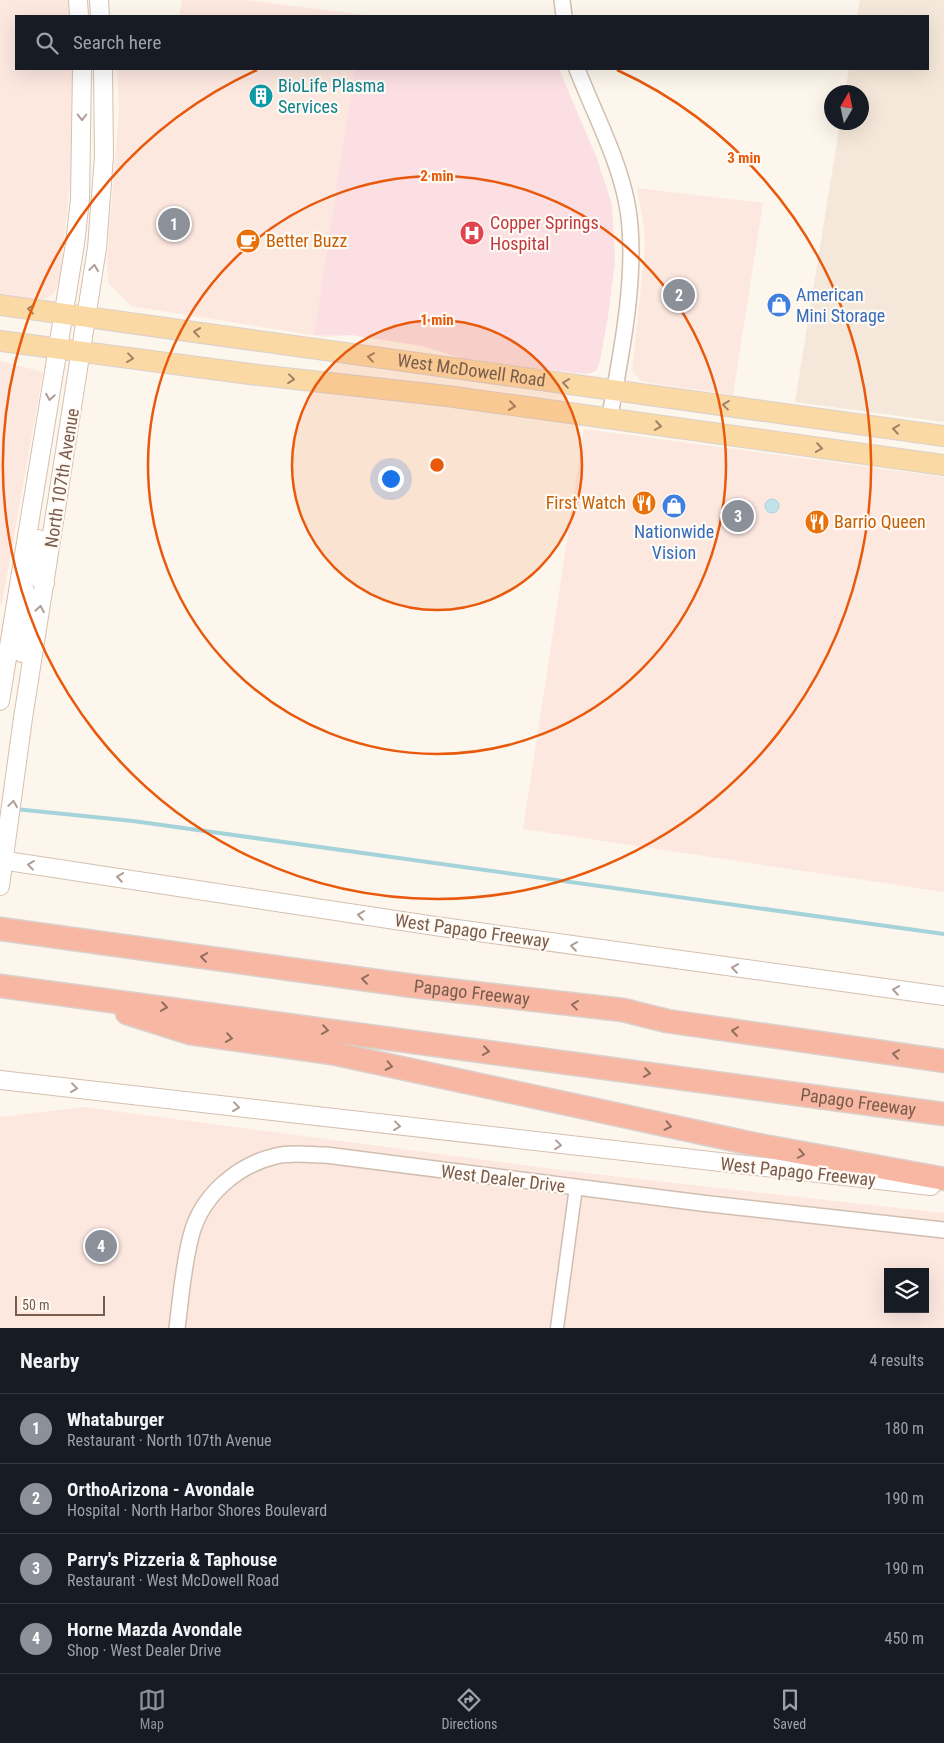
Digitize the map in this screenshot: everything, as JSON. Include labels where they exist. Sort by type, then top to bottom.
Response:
[{"type":"highway","name":"Papago Freeway","points":[[0,929],[413,986],[624,1010],[667,1021],[944,1061]]},
{"type":"highway","name":"Papago Freeway","points":[[0,986],[944,1114]]},
{"type":"highway","points":[[64,994],[190,1033],[332,1054],[753,1144],[944,1180]]},
{"type":"main road","points":[[78,0],[79,15]]},
{"type":"main road","points":[[99,0],[100,15]]},
{"type":"main road","name":"North 107th Avenue","points":[[0,700],[75,244],[80,199],[82,70]]},
{"type":"main road","name":"North 107th Avenue","points":[[0,886],[2,860],[9,830],[23,718],[82,352],[102,202],[104,156],[102,70]]},
{"type":"main road","name":"West McDowell Road","points":[[0,305],[944,436]]},
{"type":"main road","name":"West McDowell Road","points":[[0,341],[250,374],[447,396],[944,465]]},
{"type":"main road","points":[[34,495],[40,519],[35,571],[37,577],[45,583]]},
{"type":"main road","points":[[19,581],[27,591],[28,600],[16,708],[23,718]]},
{"type":"main road","name":"West Papago Freeway","points":[[2,860],[434,926],[944,996]]},
{"type":"main road","name":"West Papago Freeway","points":[[0,1080],[770,1170],[944,1187]]},
{"type":"street","points":[[562,0],[564,15]]},
{"type":"street","points":[[577,70],[611,153],[623,188],[629,217],[628,298],[609,420]]},
{"type":"street","name":"West Dealer Drive","points":[[177,1328],[191,1235],[206,1202],[230,1177],[262,1160],[292,1154],[326,1156],[944,1230]]},
{"type":"street","points":[[557,1328],[576,1187]]},
{"type":"shaded area","points":[[0,0],[68,0],[69,15],[15,15],[15,70],[73,70],[71,172],[60,278],[55,292],[48,298],[41,299],[0,294]]},
{"type":"shaded area","points":[[182,0],[247,0],[367,15],[179,15]]},
{"type":"shaded area","points":[[860,0],[944,0],[944,422],[795,402],[839,130],[869,130],[869,85],[846,85],[849,70],[929,70],[929,15],[857,15]]},
{"type":"shaded area","points":[[117,70],[559,70],[597,159],[612,205],[615,261],[608,316],[600,360],[596,371],[586,374],[466,360],[423,346],[352,335],[324,337],[131,306],[108,283],[107,259],[119,112]]},
{"type":"shaded area","name":"Copper Springs Hospital","points":[[355,70],[559,70],[597,159],[612,205],[615,261],[608,316],[600,360],[596,371],[586,374],[466,360],[423,346],[352,335],[314,335]]},
{"type":"shaded area","points":[[637,188],[763,203],[733,395],[649,383],[641,381],[632,371],[645,249],[644,229]]},
{"type":"shaded area","points":[[0,361],[43,372],[2,604],[0,604]]},
{"type":"shaded area","points":[[584,429],[944,477],[944,892],[523,829]]},
{"type":"shaded area","points":[[84,1107],[568,1171],[944,1213],[944,1328],[0,1328],[0,1117]]},
{"type":"water","points":[[769,499],[775,499],[779,506],[775,513],[769,513],[765,509],[765,503]]},
{"type":"waterway","points":[[15,809],[133,821],[944,934]]},
{"type":"place","name":"BioLife Plasma Services","points":[[261,96]]},
{"type":"place","name":"Whataburger","points":[[174,224]]},
{"type":"place","name":"Copper Springs Hospital","points":[[472,233]]},
{"type":"place","name":"Better Buzz","points":[[248,241]]},
{"type":"place","name":"OrthoArizona - Avondale","points":[[679,295]]},
{"type":"place","name":"American Mini Storage","points":[[779,305]]},
{"type":"place","name":"First Watch","points":[[644,503]]},
{"type":"place","name":"Nationwide Vision","points":[[674,506]]},
{"type":"place","name":"Parry's Pizzeria & Taphouse","points":[[738,516]]},
{"type":"place","name":"Barrio Queen","points":[[817,522]]},
{"type":"place","name":"Horne Mazda Avondale","points":[[101,1246]]}]
